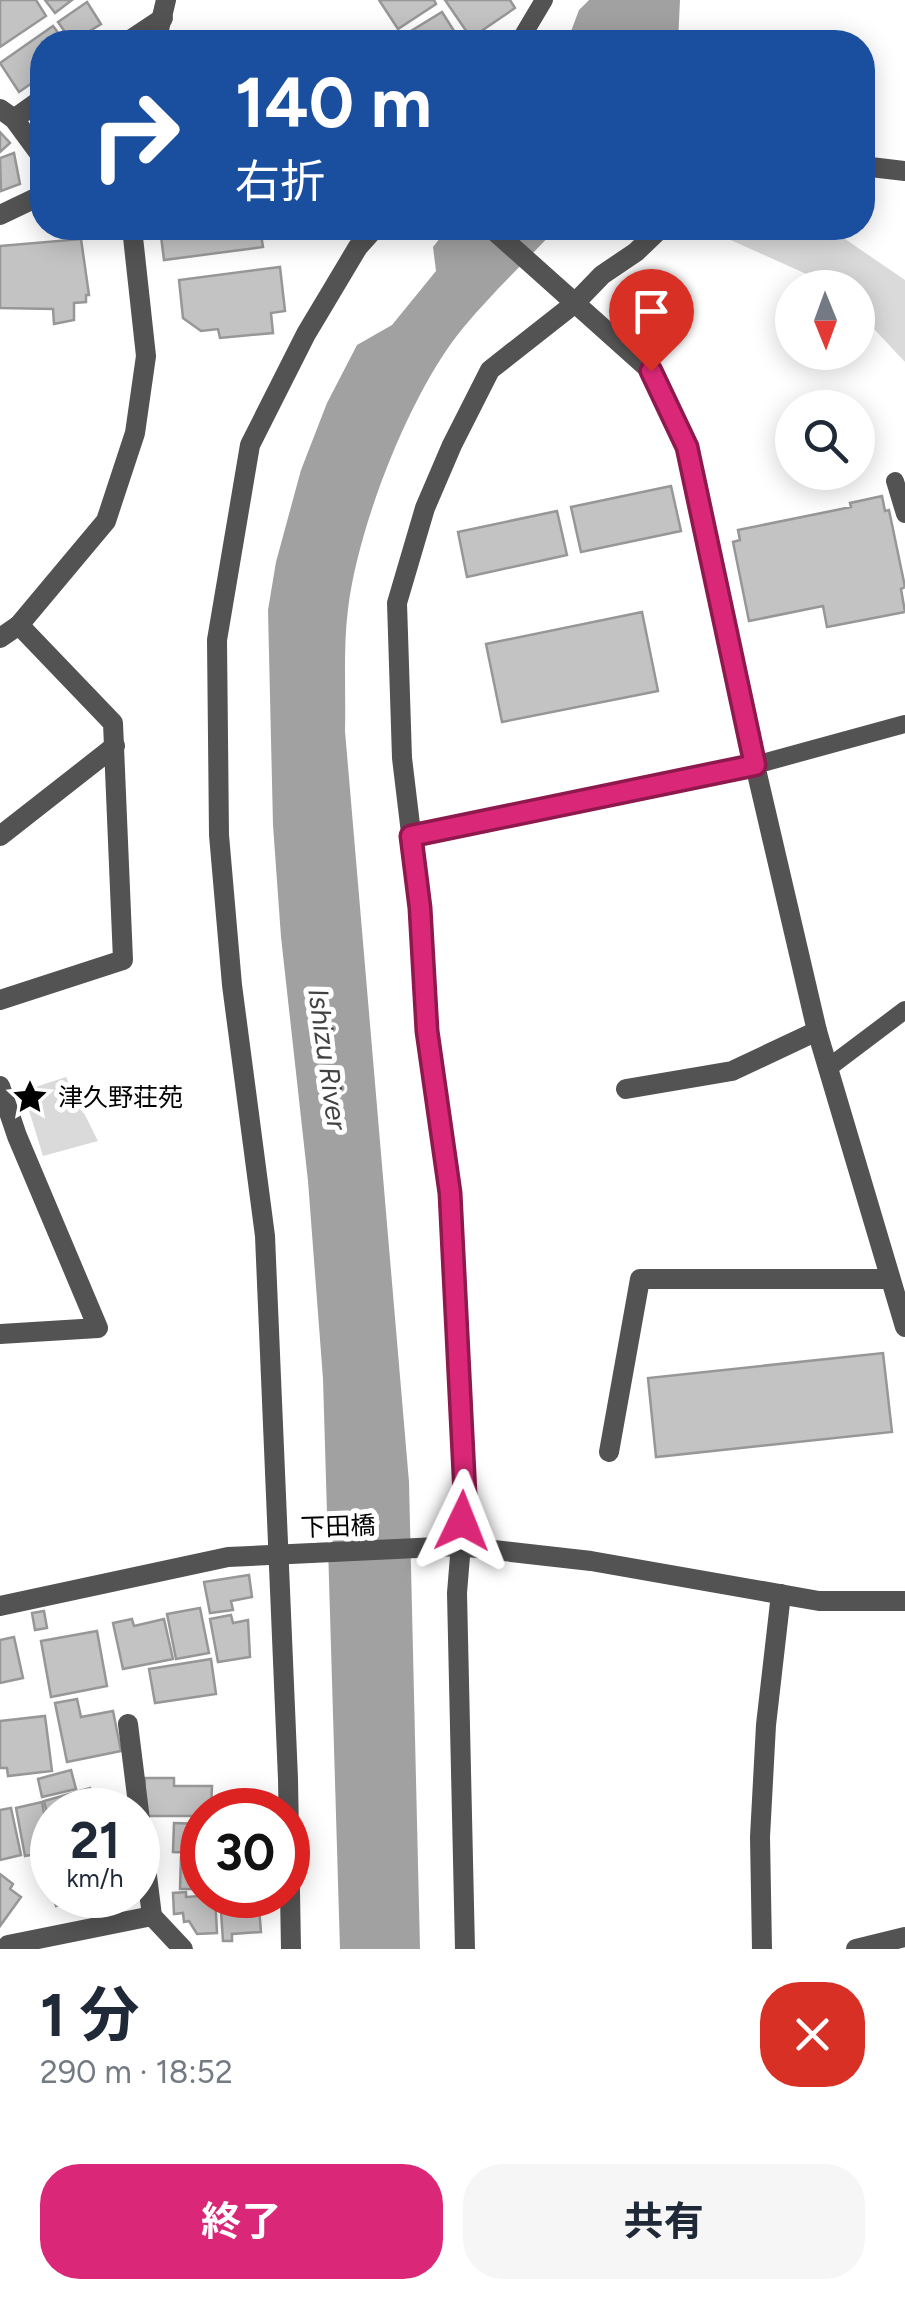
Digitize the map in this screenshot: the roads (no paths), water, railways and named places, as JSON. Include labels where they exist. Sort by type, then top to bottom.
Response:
[{"type":"street","points":[[140,30],[164,9]]},
{"type":"street","points":[[30,104],[7,114],[30,142]]},
{"type":"street","points":[[875,168],[905,171]]},
{"type":"street","points":[[0,214],[30,201]]},
{"type":"street","points":[[0,638],[19,625],[106,521],[135,433],[146,356],[133,240]]},
{"type":"street","points":[[291,1949],[265,1236],[232,984],[220,835],[217,640],[250,445],[306,334],[364,240]]},
{"type":"street","points":[[505,240],[651,371],[687,447],[817,1031],[905,1327]]},
{"type":"street","points":[[464,1949],[457,1593],[465,1495],[450,1193],[427,1031],[420,908],[402,758],[397,603],[410,552],[452,445],[490,370],[567,298],[648,240]]},
{"type":"street","points":[[0,1000],[123,960],[113,723],[19,625]]},
{"type":"street","points":[[0,836],[115,746]]},
{"type":"street","points":[[411,836],[755,765]]},
{"type":"street","points":[[626,1088],[732,1071],[817,1031]]},
{"type":"street","points":[[0,1086],[17,1136],[98,1328],[0,1334]]},
{"type":"street","points":[[609,1452],[640,1279],[889,1279]]},
{"type":"street","name":"下田橋","points":[[0,1606],[228,1556],[460,1546],[591,1560],[819,1601],[905,1601]]},
{"type":"street","points":[[762,1949],[760,1837],[766,1726],[780,1594]]},
{"type":"street","points":[[128,1724],[136,1788]]},
{"type":"street","points":[[8,1945],[142,1918]]},
{"type":"street","points":[[154,1918],[183,1949]]},
{"type":"street","points":[[856,1949],[905,1936]]},
{"type":"lane","points":[[526,30],[544,0]]},
{"type":"lane","points":[[895,480],[905,514]]},
{"type":"lane","points":[[755,765],[905,724]]},
{"type":"lane","points":[[828,1068],[905,1010]]},
{"type":"water","points":[[589,0],[680,0],[679,30],[572,30],[579,10]]},
{"type":"water","name":"Ishizu River","points":[[439,240],[545,240],[463,328],[424,387],[375,500],[348,609],[345,731],[409,1482],[420,1949],[340,1949],[323,1379],[308,1181],[281,937],[273,825],[268,610],[276,562],[301,470],[327,403],[357,345],[392,325],[436,271],[433,247]]},
{"type":"place","name":"津久野荘苑","points":[[30,1097]]}]
